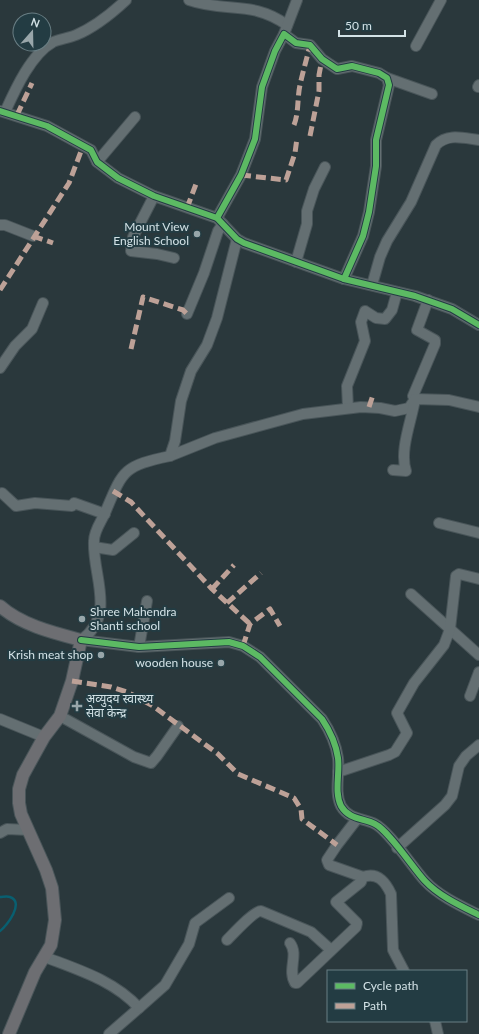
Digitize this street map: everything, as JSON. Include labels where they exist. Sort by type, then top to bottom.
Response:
[{"type":"main road","points":[[0,606],[19,619],[54,633],[81,640],[72,681],[60,716],[44,738],[23,775],[19,789],[19,803],[28,830],[46,870],[55,899],[54,933],[51,945],[35,972],[9,1034]]},
{"type":"street","points":[[126,0],[100,22],[76,35],[53,42],[40,52],[14,90],[2,112],[47,126],[91,150],[98,162],[118,178],[154,196],[220,221],[237,239],[344,279],[428,300],[452,309],[479,325]]},
{"type":"street","points":[[189,0],[219,7],[251,8],[278,19],[296,43],[310,45],[322,59],[337,69],[352,66],[379,73],[387,78],[432,94]]},
{"type":"street","points":[[187,314],[204,273],[220,221],[241,175],[252,146],[262,87],[275,51],[286,30],[297,0]]},
{"type":"street","points":[[416,46],[441,0]]},
{"type":"street","points":[[344,279],[362,236],[369,212],[376,166],[376,140],[389,84],[387,78]]},
{"type":"street","points":[[98,162],[135,117]]},
{"type":"street","points":[[372,286],[380,257],[387,241],[411,202],[436,145],[449,137],[479,140]]},
{"type":"street","points":[[296,262],[307,224],[307,211],[314,189],[325,168]]},
{"type":"street","points":[[154,196],[132,237],[131,251],[157,254],[174,258]]},
{"type":"street","points":[[0,225],[5,225],[33,236]]},
{"type":"street","points":[[170,456],[175,441],[181,402],[191,371],[207,345],[217,318],[237,239]]},
{"type":"street","points":[[348,408],[348,386],[365,340],[361,322],[365,311],[376,318],[385,319],[392,310],[397,292]]},
{"type":"street","points":[[393,470],[406,471],[404,466],[406,442],[416,399],[413,396],[435,344],[435,340],[417,330],[428,300]]},
{"type":"street","points":[[0,368],[15,346],[32,329],[43,303]]},
{"type":"street","points":[[81,640],[91,633],[100,610],[101,591],[94,547],[96,531],[105,514],[116,486],[124,472],[132,466],[146,461],[170,456],[227,434],[303,414],[348,408],[380,408],[394,411],[409,408],[416,399]]},
{"type":"street","points":[[416,399],[449,400],[479,407]]},
{"type":"street","points":[[2,492],[16,506],[35,503],[72,506],[74,503],[105,514]]},
{"type":"street","points":[[439,523],[479,533]]},
{"type":"street","points":[[94,547],[113,550],[134,533]]},
{"type":"street","points":[[338,772],[395,752],[407,733],[397,714],[414,683],[444,645],[450,630],[456,576],[458,574],[479,579]]},
{"type":"street","points":[[411,594],[479,656]]},
{"type":"street","points":[[139,647],[148,601]]},
{"type":"street","points":[[81,640],[139,647],[229,642],[250,649],[322,719],[331,732],[338,758],[338,795],[342,806],[357,819],[375,824],[384,831],[426,882],[437,892],[479,915]]},
{"type":"street","points":[[470,696],[479,672]]},
{"type":"street","points":[[60,716],[134,756],[151,763],[158,756],[178,726]]},
{"type":"street","points":[[0,720],[44,738]]},
{"type":"street","points":[[397,848],[445,805],[452,796],[459,766],[466,756],[479,745]]},
{"type":"street","points":[[357,819],[327,860],[329,865],[363,877],[370,875],[376,876],[387,885],[391,894],[393,950],[403,970]]},
{"type":"street","points":[[0,833],[7,829],[28,830]]},
{"type":"street","points":[[290,943],[294,951],[292,971],[295,983],[356,927],[357,923],[336,902],[361,882],[363,877]]},
{"type":"street","points":[[112,1033],[165,985],[189,944],[195,923],[229,898]]},
{"type":"street","points":[[227,940],[246,923],[254,913],[261,911],[311,932],[331,950]]},
{"type":"street","points":[[45,957],[104,981],[130,998],[139,1008]]},
{"type":"street","points":[[435,1022],[438,1034]]},
{"type":"waterway","points":[[0,897],[10,897],[16,904],[13,914],[7,924],[0,931]]},
{"type":"marked path","points":[[294,125],[297,115],[298,95],[310,45]]},
{"type":"marked path","points":[[310,136],[319,91],[319,75],[322,59]]},
{"type":"marked path","points":[[17,115],[32,83]]},
{"type":"marked path","points":[[241,175],[286,180],[295,153],[297,138]]},
{"type":"marked path","points":[[0,290],[69,183],[83,146]]},
{"type":"marked path","points":[[187,208],[196,184]]},
{"type":"marked path","points":[[33,236],[53,243]]},
{"type":"marked path","points":[[131,349],[143,297],[183,310],[187,314]]},
{"type":"marked path","points":[[369,407],[373,395]]},
{"type":"marked path","points":[[113,491],[131,502],[212,589],[250,624]]},
{"type":"marked path","points":[[212,589],[234,565]]},
{"type":"marked path","points":[[227,603],[261,573]]},
{"type":"marked path","points":[[243,646],[250,624],[270,609],[280,626]]},
{"type":"marked path","points":[[72,681],[111,687],[127,692],[153,706],[218,754],[238,774],[294,798],[301,809],[302,819],[337,845]]},
{"type":"cycle path","points":[[217,218],[241,175],[255,139],[262,87],[275,51],[284,34],[296,43],[310,45],[322,59],[337,69],[352,66],[379,73],[387,78],[389,85],[376,140],[376,166],[369,212],[363,236],[344,279]]},
{"type":"cycle path","points":[[0,111],[47,126],[91,150],[97,162],[118,178],[154,196],[217,218],[237,239],[244,243],[344,279],[415,296],[452,309],[479,325]]},
{"type":"cycle path","points":[[81,640],[139,647],[229,642],[243,646],[260,657],[322,719],[328,728],[337,753],[338,795],[344,811],[352,816],[371,822],[381,828],[425,881],[450,900],[479,915]]},
{"type":"place","name":"Mount View English School","points":[[197,234]]},
{"type":"place","name":"Shree Mahendra Shanti school","points":[[82,619]]},
{"type":"place","name":"Krish meat shop","points":[[101,655]]},
{"type":"place","name":"wooden house","points":[[221,663]]},
{"type":"place","name":"अव्युदय स्वास्थ्य सेवा केन्द्र","points":[[77,706]]}]
